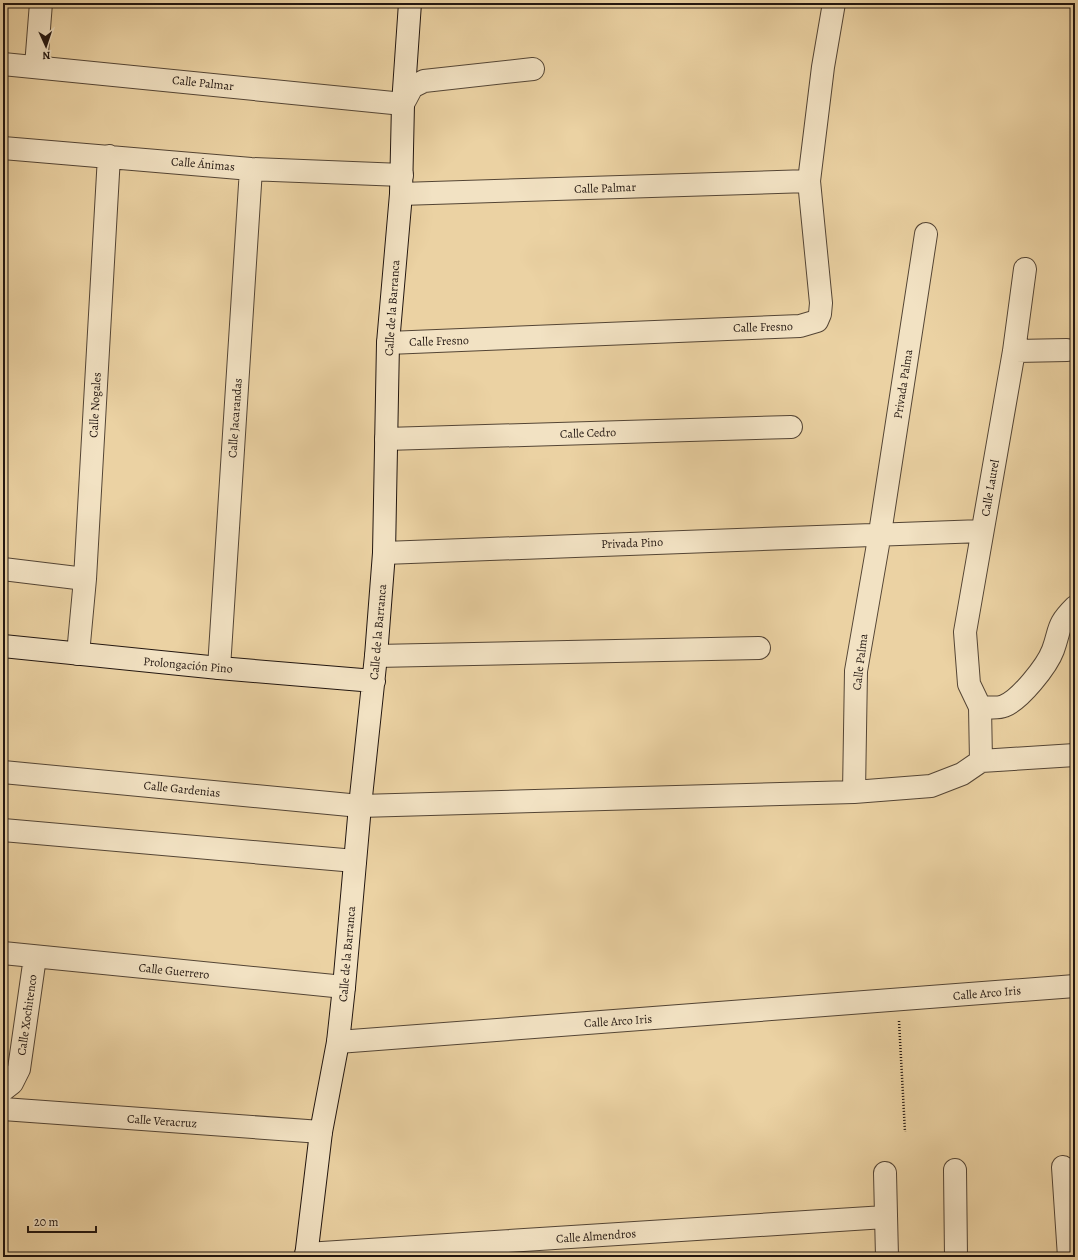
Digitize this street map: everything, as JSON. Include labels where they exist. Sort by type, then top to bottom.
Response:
[{"type":"street","points":[[36,66],[41,3]]},
{"type":"street","name":"Calle de la Barranca","points":[[306,1256],[321,1132],[338,1042],[360,806],[374,681],[384,553],[388,343],[402,184],[403,104],[410,3]]},
{"type":"street","name":"Calle Fresno","points":[[388,343],[809,325],[817,321],[820,314],[821,303],[809,181],[823,67],[834,3]]},
{"type":"street","name":"Calle Palmar","points":[[3,64],[36,66],[403,104]]},
{"type":"street","points":[[403,104],[412,87],[424,81],[533,69]]},
{"type":"street","name":"Calle Ánimas","points":[[3,154],[109,156],[402,184]]},
{"type":"street","name":"Calle Nogales","points":[[78,654],[84,579],[109,156]]},
{"type":"street","name":"Calle Jacarandas","points":[[219,668],[251,169]]},
{"type":"street","name":"Calle Palmar","points":[[402,184],[809,181]]},
{"type":"street","name":"Privada Palma","points":[[880,533],[926,234]]},
{"type":"street","name":"Calle Laurel","points":[[980,707],[970,684],[965,632],[1014,351],[1025,269]]},
{"type":"street","points":[[1014,351],[1067,350]]},
{"type":"street","name":"Calle Cedro","points":[[386,439],[791,427]]},
{"type":"street","name":"Privada Pino","points":[[384,553],[982,530]]},
{"type":"street","name":"Calle Palma","points":[[854,792],[856,671],[880,533]]},
{"type":"street","points":[[3,569],[84,579]]},
{"type":"street","points":[[1075,607],[1062,620],[1052,651],[1047,660],[1035,677],[1013,702],[1002,707],[980,707],[981,761],[1075,755]]},
{"type":"street","name":"Prolongación Pino","points":[[3,646],[219,668],[374,681]]},
{"type":"street","points":[[376,656],[759,648]]},
{"type":"street","name":"Calle Gardenias","points":[[3,772],[360,806],[854,792],[931,786],[962,774],[981,761]]},
{"type":"street","points":[[3,830],[355,861]]},
{"type":"street","name":"Calle Guerrero","points":[[3,953],[344,988]]},
{"type":"street","name":"Calle Xochitenco","points":[[3,1090],[12,1083],[19,1069],[35,957]]},
{"type":"street","name":"Calle Arco Iris","points":[[338,1042],[1075,986]]},
{"type":"street","name":"Calle Veracruz","points":[[3,1109],[321,1132]]},
{"type":"street","points":[[1063,1167],[1069,1257]]},
{"type":"street","points":[[955,1170],[956,1257]]},
{"type":"street","points":[[885,1173],[887,1257]]},
{"type":"street","name":"Calle Almendros","points":[[306,1256],[885,1217]]},
{"type":"path","points":[[898,1000],[905,1132]]}]
